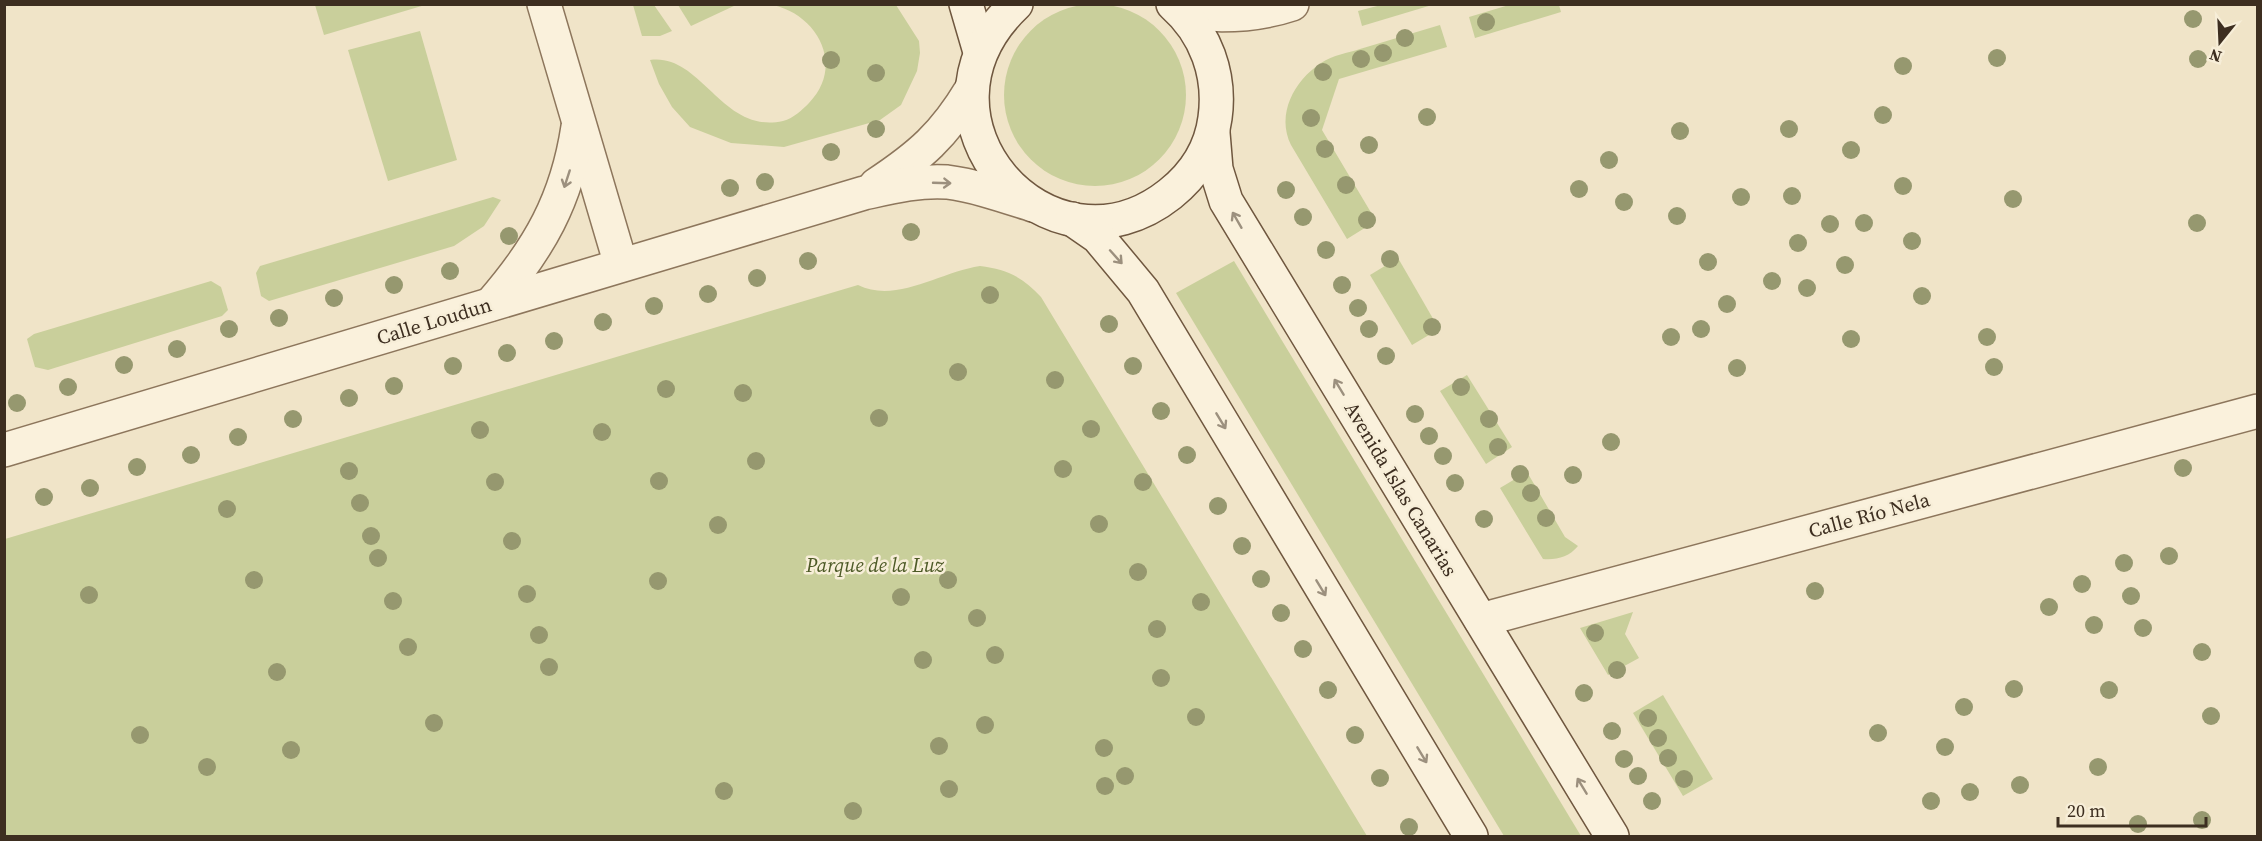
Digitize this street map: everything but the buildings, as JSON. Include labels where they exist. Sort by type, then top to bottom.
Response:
[{"type":"street","points":[[544,4],[621,265]]},
{"type":"street","points":[[966,4],[980,52]]},
{"type":"street","points":[[1016,4],[997,22],[980,52],[971,90],[973,118],[980,143],[993,167],[1011,189],[1033,205],[1072,219],[1098,237],[1143,291],[1471,837]]},
{"type":"street","points":[[1178,8],[1211,16],[1245,14],[1292,4]]},
{"type":"street","points":[[1072,219],[1102,221],[1131,216],[1159,203],[1182,185],[1201,161],[1213,134],[1218,101],[1214,69],[1202,38],[1178,8]]},
{"type":"street","name":"Calle Loudun","points":[[864,193],[930,145],[951,123],[971,90]]},
{"type":"street","points":[[491,304],[522,268],[561,198],[573,163],[579,122]]},
{"type":"street","name":"Avenida Islas Canarias","points":[[1213,134],[1215,169],[1226,201],[1612,837]]},
{"type":"street","name":"Calle Loudun","points":[[4,450],[864,193],[912,183],[945,182],[971,186],[1033,205]]},
{"type":"street","name":"Calle Río Nela","points":[[1481,620],[2258,411]]},
{"type":"green space","points":[[425,4],[324,35],[315,5]]},
{"type":"green space","points":[[1095,4],[1130,11],[1146,19],[1159,31],[1171,44],[1179,60],[1186,95],[1179,130],[1171,146],[1159,159],[1146,171],[1130,179],[1095,186],[1060,179],[1044,171],[1031,159],[1019,146],[1011,130],[1004,95],[1011,60],[1019,44],[1031,31],[1044,19],[1060,11]]},
{"type":"green space","points":[[633,5],[654,5],[672,31],[660,36],[642,36]]},
{"type":"green space","points":[[678,5],[736,5],[691,26]]},
{"type":"green space","points":[[773,5],[896,5],[919,41],[920,53],[917,71],[901,105],[880,120],[784,147],[731,143],[690,127],[672,107],[659,84],[650,60],[668,61],[684,69],[728,106],[744,116],[762,122],[783,121],[791,118],[809,103],[820,89],[825,73],[825,58],[814,31],[803,19]]},
{"type":"green space","points":[[1381,5],[1432,5],[1362,26],[1358,11]]},
{"type":"green space","points":[[1509,5],[1559,5],[1561,12],[1475,38],[1469,17]]},
{"type":"green space","points":[[1440,25],[1447,47],[1339,79],[1322,130],[1376,221],[1347,239],[1291,145],[1286,122],[1290,99],[1311,70],[1326,60]]},
{"type":"green space","points":[[420,31],[457,160],[388,181],[348,50]]},
{"type":"green space","points":[[493,197],[501,200],[484,226],[454,246],[269,301],[261,296],[256,273],[260,266]]},
{"type":"green space","points":[[1398,258],[1439,329],[1412,345],[1370,275]]},
{"type":"green space","points":[[1234,261],[1581,836],[1504,836],[1176,293]]},
{"type":"green space","name":"Parque de la Luz","points":[[980,266],[1014,275],[1028,284],[1041,297],[1367,836],[5,836],[5,539],[858,285],[873,290],[903,289]]},
{"type":"green space","points":[[211,281],[221,287],[228,310],[222,316],[48,370],[35,367],[27,339],[34,334]]},
{"type":"green space","points":[[1467,375],[1512,447],[1486,464],[1440,391]]},
{"type":"green space","points":[[1527,472],[1565,537],[1578,546],[1567,555],[1543,559],[1500,488]]},
{"type":"green space","points":[[1633,612],[1625,634],[1639,658],[1608,675],[1580,628]]},
{"type":"green space","points":[[1663,695],[1713,779],[1683,796],[1633,713]]}]
